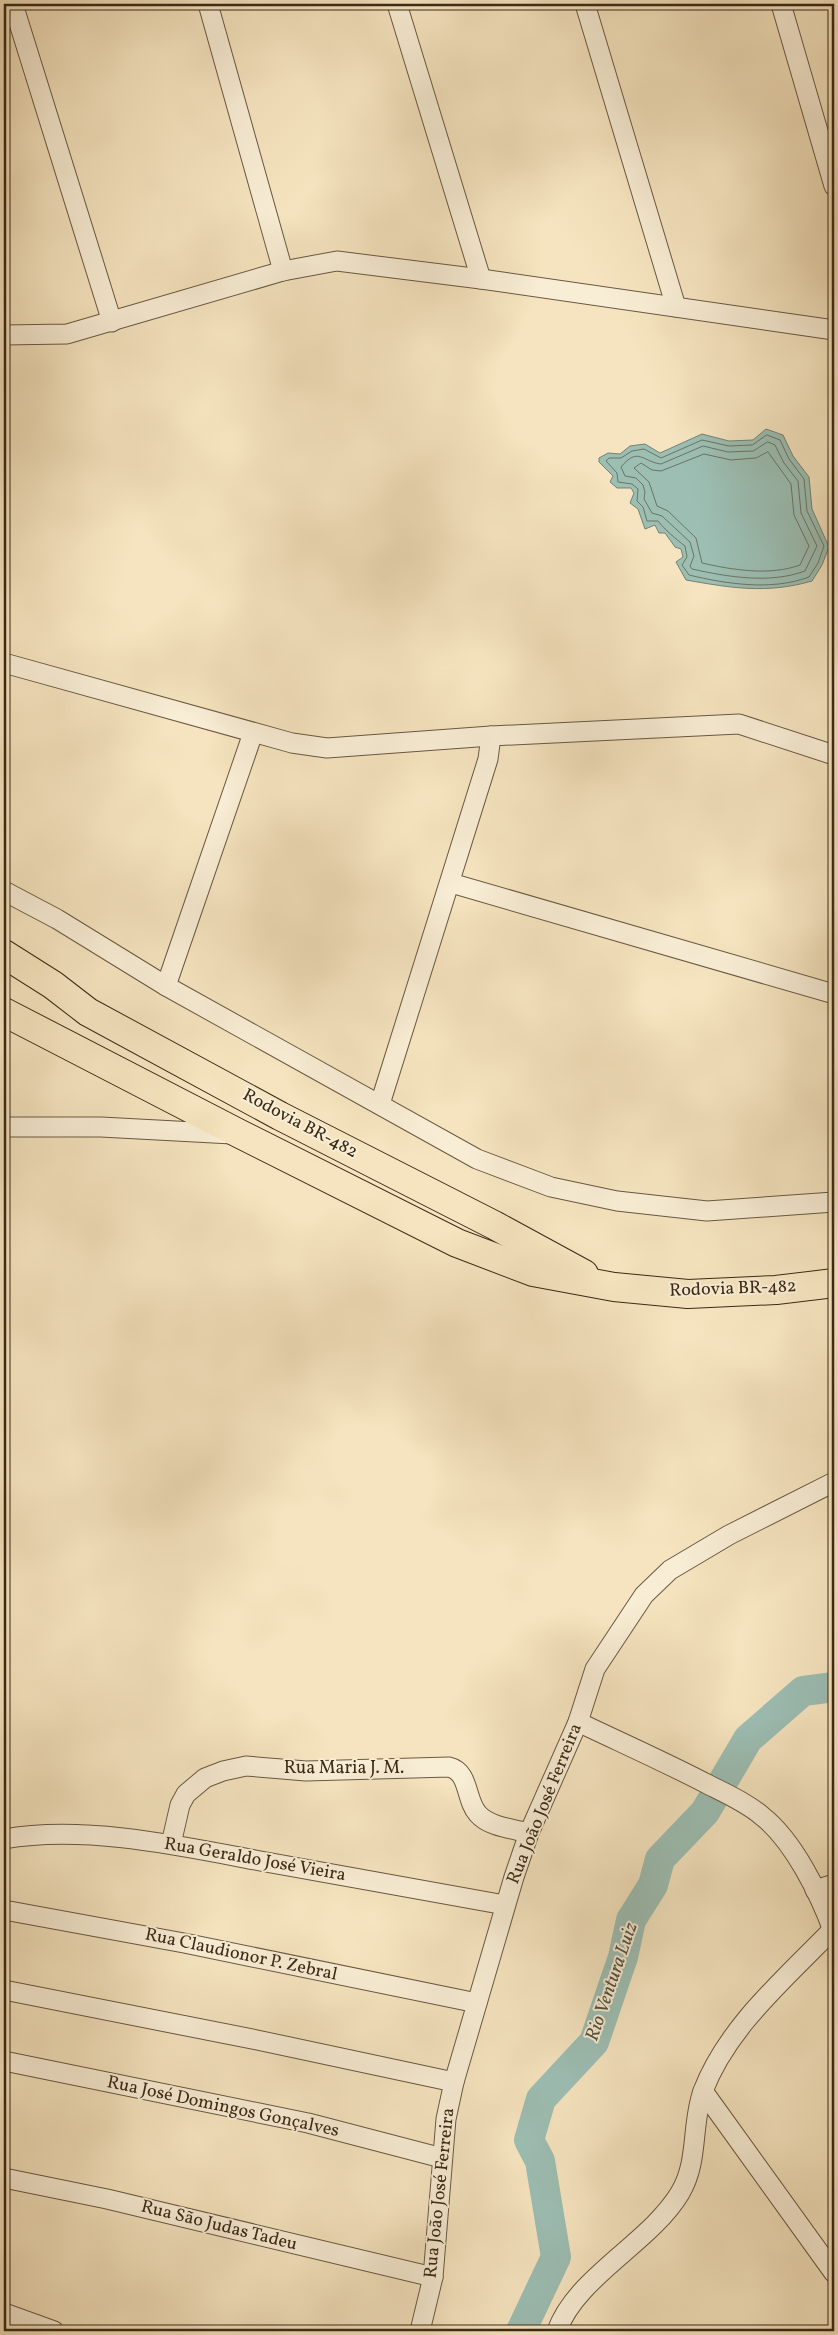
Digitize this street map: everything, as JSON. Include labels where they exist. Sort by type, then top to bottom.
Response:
[{"type":"highway","name":"Rodovia BR-482","points":[[4,954],[53,985],[88,1012],[280,1116],[494,1225],[602,1284]]},
{"type":"highway","name":"Rodovia BR-482","points":[[4,1012],[457,1243],[533,1272],[614,1287],[688,1294],[776,1290],[834,1283]]},
{"type":"street","points":[[14,4],[112,322]]},
{"type":"street","points":[[208,4],[283,270]]},
{"type":"street","points":[[397,4],[481,279]]},
{"type":"street","points":[[586,4],[676,307]]},
{"type":"street","points":[[781,4],[834,186]]},
{"type":"street","points":[[4,335],[67,334],[283,270],[336,261],[481,279],[834,330]]},
{"type":"street","points":[[4,663],[292,743],[328,748],[491,736],[738,724],[834,755]]},
{"type":"street","points":[[166,986],[254,733]]},
{"type":"street","points":[[380,1104],[451,883],[488,759],[491,736]]},
{"type":"street","points":[[451,883],[834,994]]},
{"type":"street","points":[[4,891],[57,920],[166,986],[477,1159],[551,1187],[618,1201],[707,1210],[834,1202]]},
{"type":"street","points":[[4,1127],[101,1126],[240,1134]]},
{"type":"street","name":"Rua João José Ferreira","points":[[420,2331],[433,2277],[446,2119],[454,2082],[505,1905],[529,1833],[578,1722],[595,1669],[644,1595],[670,1570],[730,1535],[834,1482]]},
{"type":"street","points":[[557,2331],[578,2296],[627,2251],[680,2194],[692,2159],[698,2111],[703,2091],[716,2062],[736,2032],[834,1931],[815,1890],[782,1838],[763,1816],[694,1777],[578,1722]]},
{"type":"street","name":"Rua Maria J. M.","points":[[171,1844],[180,1805],[190,1790],[205,1778],[223,1771],[246,1766],[306,1771],[449,1767],[458,1769],[463,1776],[472,1806],[479,1816],[505,1827],[529,1833]]},
{"type":"street","name":"Rua Geraldo José Vieira","points":[[4,1839],[25,1835],[63,1834],[171,1844],[505,1905]]},
{"type":"street","points":[[815,1890],[834,1884]]},
{"type":"street","name":"Rua Claudionor P. Zebral","points":[[4,1910],[184,1943],[477,2003]]},
{"type":"street","points":[[4,1990],[257,2040],[454,2082]]},
{"type":"street","name":"Rua José Domingos Gonçalves","points":[[4,2061],[308,2123],[442,2158]]},
{"type":"street","points":[[703,2091],[834,2273]]},
{"type":"street","name":"Rua São Judas Tadeu","points":[[4,2178],[116,2202],[433,2277]]},
{"type":"street","points":[[4,2312],[54,2331]]},
{"type":"water","points":[[766,429],[783,435],[793,456],[809,477],[812,509],[829,547],[822,565],[812,581],[764,589],[686,580],[676,562],[683,557],[681,549],[675,547],[665,533],[659,533],[655,525],[645,529],[638,509],[630,503],[634,493],[631,488],[617,488],[610,482],[613,476],[599,462],[599,458],[608,453],[620,454],[630,446],[645,444],[660,453],[702,434],[729,441],[753,440]]},
{"type":"waterway","name":"Rio Ventura Luiz","points":[[521,2331],[556,2257],[540,2161],[529,2140],[541,2099],[594,2042],[623,1957],[631,1920],[653,1885],[660,1859],[705,1812],[748,1739],[803,1691],[834,1687]]}]
